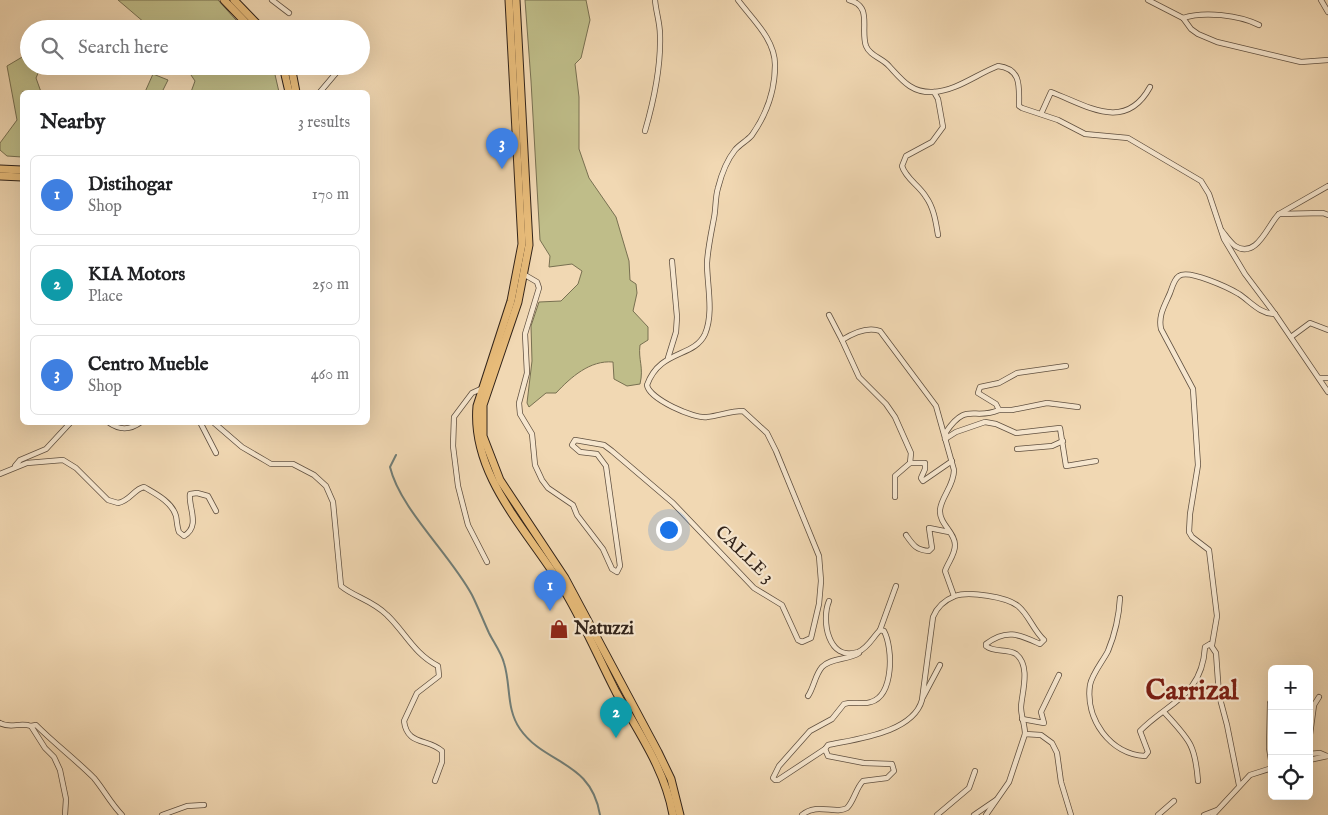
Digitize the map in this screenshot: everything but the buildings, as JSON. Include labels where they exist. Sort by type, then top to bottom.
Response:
[{"type":"main road","points":[[224,0],[243,20]]},
{"type":"main road","points":[[234,0],[253,20]]},
{"type":"main road","points":[[509,0],[522,244],[511,302],[477,406],[475,423],[483,461],[494,484],[572,603],[665,782],[673,815]]},
{"type":"main road","points":[[516,0],[529,245],[525,275],[518,302],[483,405],[482,421],[485,443],[500,480],[565,578],[658,752],[670,779],[680,815]]},
{"type":"main road","points":[[285,75],[289,90]]},
{"type":"main road","points":[[293,75],[296,90]]},
{"type":"main road","points":[[0,169],[20,170]]},
{"type":"main road","points":[[0,176],[20,177]]},
{"type":"street","points":[[272,0],[289,13]]},
{"type":"street","points":[[645,131],[652,106],[660,54],[659,24],[654,0]]},
{"type":"street","name":"CALLE 3","points":[[525,275],[537,282],[539,288],[525,334],[527,373],[519,402],[520,414],[532,434],[535,465],[548,488],[573,505],[577,515],[603,549],[612,569],[617,572],[620,566],[606,466],[596,454],[580,452],[572,445],[575,440],[579,439],[604,445],[673,503],[754,588],[782,605],[798,640],[808,640],[815,627],[819,604],[822,581],[819,556],[767,433],[742,411],[705,418],[677,408],[651,394],[647,385],[649,379],[663,361],[697,344],[705,334],[709,307],[708,240],[714,218],[717,190],[735,149],[750,137],[760,123],[774,87],[775,62],[773,52],[762,29],[738,0]]},
{"type":"street","points":[[849,0],[858,2],[862,7],[865,20],[864,39],[869,51],[888,65],[895,75],[911,88],[934,92],[958,85],[998,66],[1005,67],[1016,75],[1019,80],[1019,106],[1084,134],[1128,138],[1200,181],[1209,194],[1219,228],[1245,274],[1275,314],[1328,392]]},
{"type":"street","points":[[1148,0],[1183,18],[1191,29],[1217,42],[1302,62],[1328,60]]},
{"type":"street","points":[[1321,0],[1328,12]]},
{"type":"street","points":[[1183,18],[1196,14],[1244,20],[1259,25]]},
{"type":"street","points":[[322,90],[334,75]]},
{"type":"street","points":[[1041,114],[1051,92],[1092,110],[1119,112],[1138,103],[1150,87]]},
{"type":"street","points":[[934,92],[938,99],[943,127],[932,142],[906,156],[902,166],[904,173],[927,198],[933,212],[938,236]]},
{"type":"street","points":[[1219,228],[1234,245],[1240,249],[1249,249],[1260,241],[1279,214],[1328,186]]},
{"type":"street","points":[[1279,214],[1323,213],[1328,215]]},
{"type":"street","points":[[668,358],[676,332],[677,317],[672,261]]},
{"type":"street","points":[[1239,785],[1219,695],[1216,653],[1212,645],[1217,616],[1209,550],[1192,537],[1190,532],[1190,514],[1198,465],[1194,389],[1160,329],[1159,320],[1175,280],[1180,275],[1186,273],[1217,283],[1239,294],[1264,313],[1275,314]]},
{"type":"street","points":[[829,315],[859,377],[886,404],[895,417],[911,453],[910,463]]},
{"type":"street","points":[[1291,337],[1310,323],[1328,330]]},
{"type":"street","points":[[842,340],[860,331],[874,329],[880,331],[932,399],[946,438],[954,478],[940,508],[941,516],[954,538],[954,552],[945,571],[954,596]]},
{"type":"street","points":[[999,410],[996,404],[978,393],[980,387],[999,383],[1017,372],[1066,366]]},
{"type":"street","points":[[1319,378],[1328,378]]},
{"type":"street","points":[[483,388],[472,393],[454,418],[453,446],[458,486],[468,525],[487,562]]},
{"type":"street","points":[[946,438],[946,432],[959,416],[969,412],[986,413],[1048,403],[1078,407]]},
{"type":"street","points":[[946,438],[964,428],[985,422],[996,424],[1016,433],[1060,428],[1066,466],[1096,460]]},
{"type":"street","points":[[14,467],[20,460],[46,449],[68,425]]},
{"type":"street","points":[[114,425],[122,429],[134,428],[138,425]]},
{"type":"street","points":[[202,425],[216,452]]},
{"type":"street","points":[[216,425],[242,447],[266,461],[276,464],[293,464],[314,475],[326,486],[333,502],[341,586],[361,596],[387,615],[419,654],[438,666],[439,676],[417,693],[404,721],[409,736],[418,742],[434,746],[442,751],[442,762],[435,781]]},
{"type":"street","points":[[1016,449],[1052,446],[1063,441]]},
{"type":"street","points":[[895,497],[895,476],[910,463],[925,463],[925,469],[921,478],[923,481],[952,461]]},
{"type":"street","points":[[0,474],[14,467],[36,462],[68,462],[108,500],[118,504],[129,500],[139,488],[144,487],[164,499],[172,508],[179,532],[184,536],[191,527],[193,519],[190,494],[197,493],[208,496],[216,511]]},
{"type":"street","points":[[906,535],[914,546],[920,550],[929,551],[932,548],[929,528],[951,533]]},
{"type":"street","points":[[808,696],[824,664],[852,657],[862,650],[880,630],[896,586]]},
{"type":"street","points":[[922,700],[933,617],[940,605],[954,596],[991,596],[1013,602],[1025,613],[1032,627],[1044,640],[1040,644],[1021,635],[1011,634],[986,644],[991,650],[1012,652],[1018,656],[1022,663],[1024,679],[1021,707],[1025,734],[1009,782],[1001,797],[986,815]]},
{"type":"street","points":[[1120,598],[1118,622],[1112,642],[1090,683],[1089,695],[1099,730],[1112,742],[1137,755],[1145,756],[1148,752],[1140,731],[1193,685],[1204,662],[1205,648],[1208,644],[1212,645]]},
{"type":"street","points":[[829,601],[826,607],[825,627],[830,641],[845,652],[862,650]]},
{"type":"street","points":[[880,630],[884,631],[889,640],[890,655],[885,691],[870,703],[851,702],[844,704],[832,719],[810,731],[779,766],[773,778],[775,780],[778,780],[828,745],[890,730],[912,715],[918,710],[940,665]]},
{"type":"street","points":[[1022,719],[1044,723],[1041,712],[1059,675]]},
{"type":"street","points":[[1313,712],[1318,698]]},
{"type":"street","points":[[1270,710],[1270,755]]},
{"type":"street","points":[[1164,712],[1186,735],[1194,749],[1198,781]]},
{"type":"street","points":[[0,723],[5,726],[36,725],[51,740],[73,756],[96,781],[113,806],[122,815]]},
{"type":"street","points":[[31,726],[45,748],[54,757],[60,770],[66,799],[65,815]]},
{"type":"street","points":[[1025,734],[1041,735],[1052,743],[1057,753],[1063,792],[1071,815]]},
{"type":"street","points":[[802,815],[810,809],[842,810],[847,807],[863,781],[887,778],[894,771],[892,764],[864,763],[828,756],[824,749]]},
{"type":"street","points":[[1313,754],[1320,753],[1328,756]]},
{"type":"street","points":[[1313,759],[1328,756]]},
{"type":"street","points":[[1213,815],[1250,775],[1268,768]]},
{"type":"street","points":[[937,815],[969,788],[975,771]]},
{"type":"street","points":[[974,815],[1001,797]]},
{"type":"street","points":[[1158,815],[1174,801]]},
{"type":"street","points":[[162,815],[187,806],[204,806]]},
{"type":"street","points":[[810,809],[812,815]]},
{"type":"street","points":[[1204,815],[1220,809]]},
{"type":"shaded area","points":[[118,0],[218,0],[236,20],[141,20]]},
{"type":"shaded area","points":[[525,0],[586,0],[590,20],[581,58],[575,64],[579,97],[579,149],[589,178],[616,217],[629,261],[630,280],[636,284],[637,293],[633,311],[648,327],[648,340],[640,345],[640,384],[627,386],[614,379],[613,362],[605,362],[582,371],[556,393],[546,393],[529,407],[527,403],[532,361],[531,326],[539,302],[561,301],[578,284],[582,271],[572,264],[549,267],[550,256],[540,240]]},
{"type":"shaded area","points":[[20,58],[20,75],[37,75],[36,78],[40,90],[20,90],[20,157],[7,156],[0,150],[0,143],[17,120],[7,66]]},
{"type":"shaded area","points":[[153,75],[168,80],[163,90],[146,90]]},
{"type":"shaded area","points":[[191,75],[275,75],[279,90],[192,90],[195,81]]},
{"type":"waterway","points":[[396,455],[390,467],[395,483],[415,515],[463,579],[501,655],[506,671],[513,713],[520,729],[530,741],[577,773],[587,783],[595,797],[600,815]]},
{"type":"place","name":"Centro Mueble","points":[[502,169]]},
{"type":"place","name":"Distihogar","points":[[550,611]]},
{"type":"place","name":"Natuzzi","points":[[559,629]]},
{"type":"place","name":"KIA Motors","points":[[616,738]]},
{"type":"district","name":"Carrizal","points":[[1192,691]]}]
